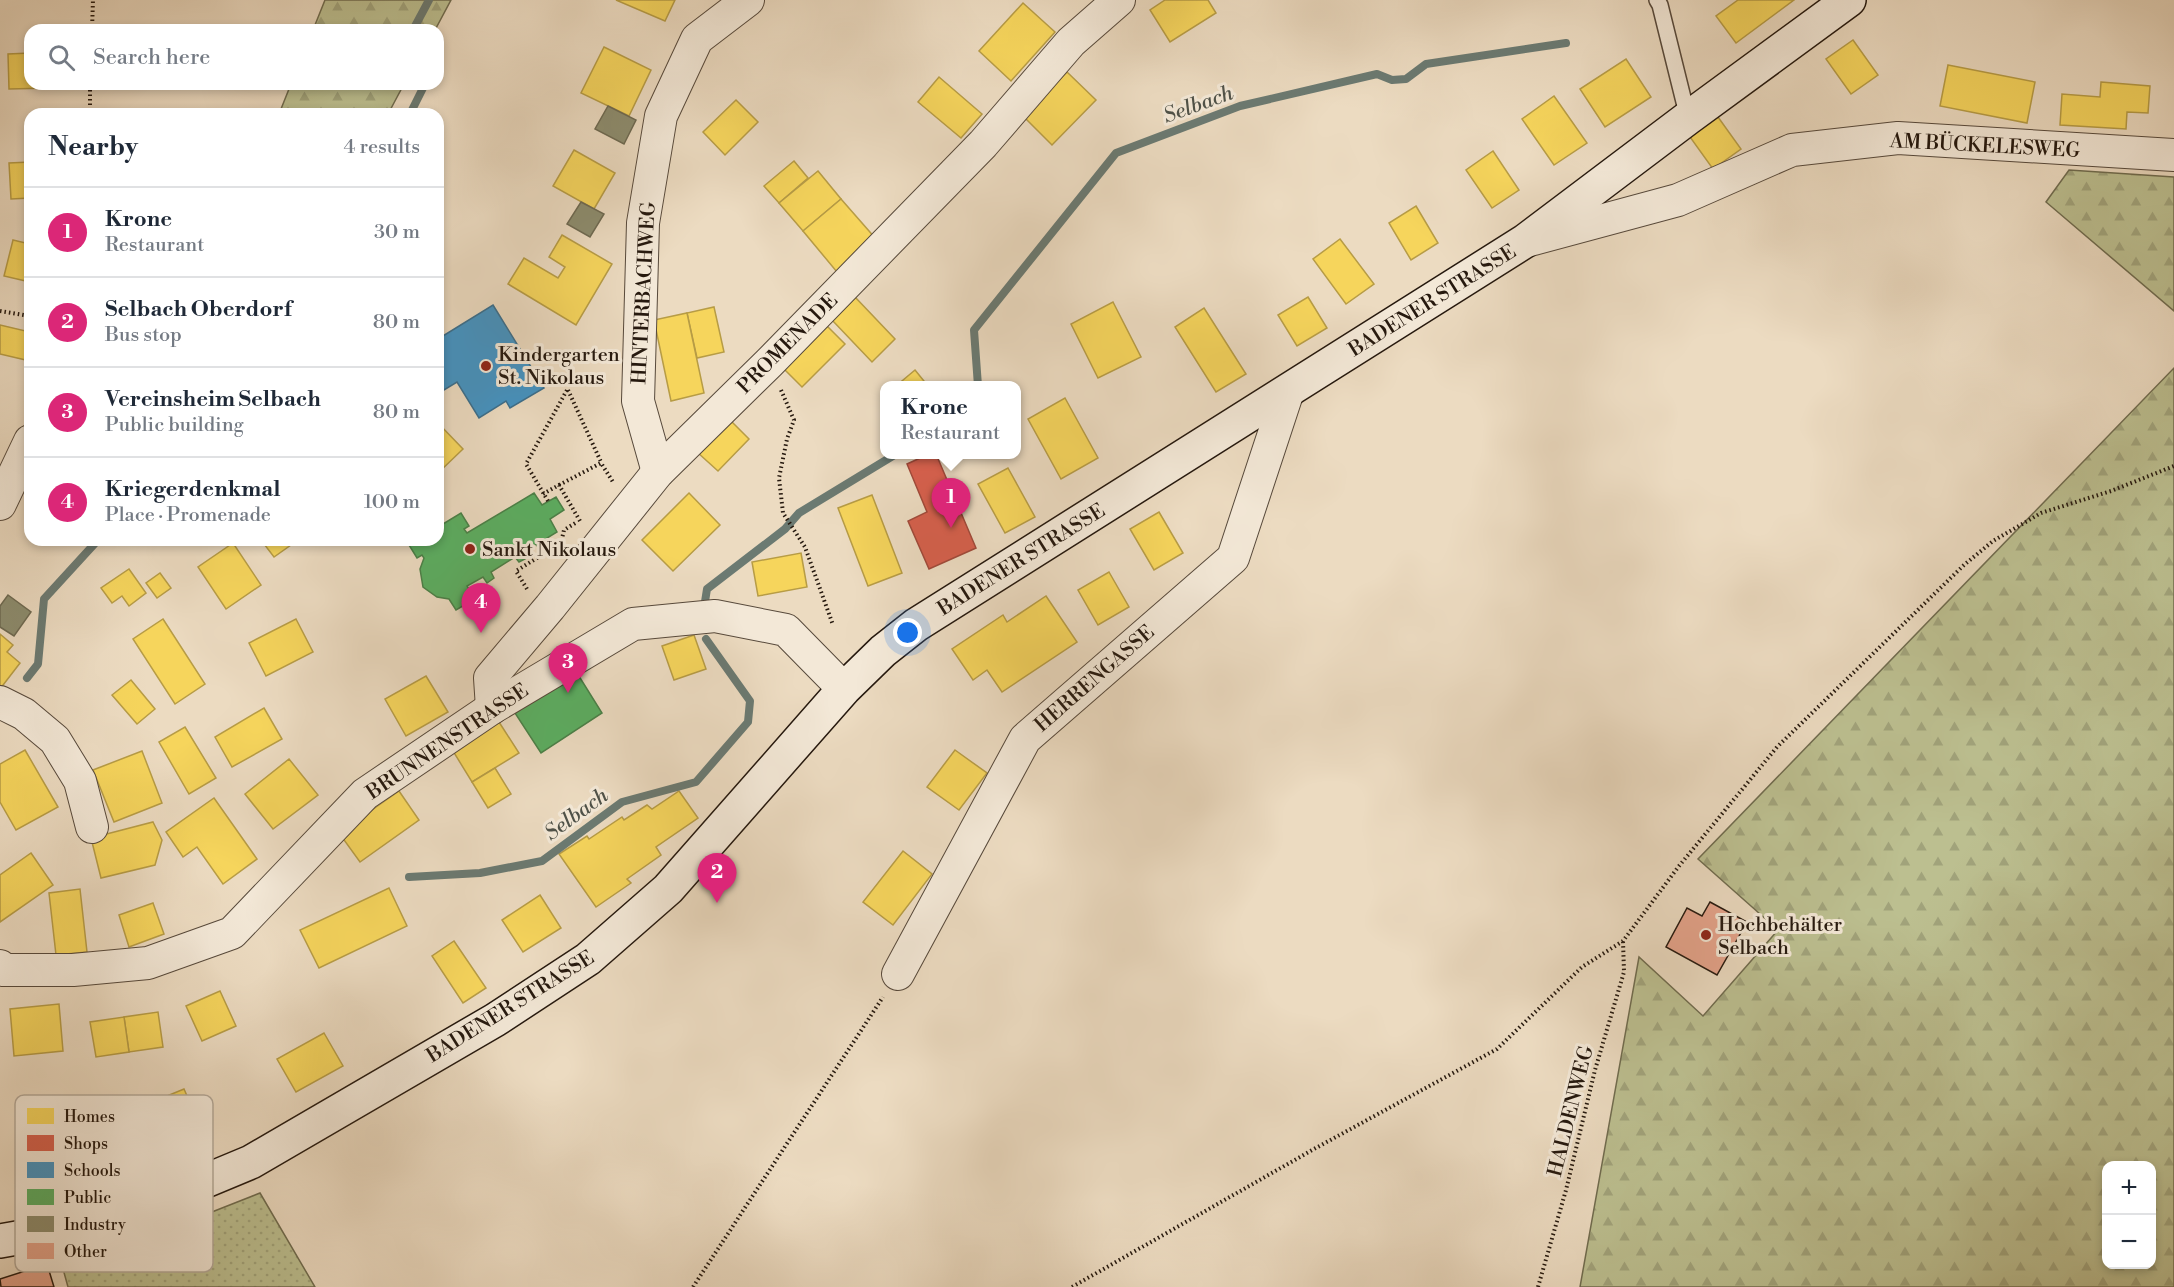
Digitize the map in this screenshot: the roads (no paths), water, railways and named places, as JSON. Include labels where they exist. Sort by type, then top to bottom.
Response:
[{"type":"main road","name":"BADENER STRASSE","points":[[213,1178],[251,1162],[495,1020],[579,966],[668,889],[844,689],[884,651],[916,625],[1525,242],[1688,118],[1849,0]]},
{"type":"main road","name":"BADENER STRASSE","points":[[0,1241],[15,1238]]},
{"type":"street","name":"HINTERBACHWEG","points":[[658,472],[638,401],[643,222],[661,116],[697,39],[748,0]]},
{"type":"street","name":"PROMENADE","points":[[492,708],[490,678],[612,518],[769,363],[982,144],[1071,42],[1119,0]]},
{"type":"street","name":"AM BÜCKELESWEG","points":[[1525,242],[1678,201],[1792,150],[1898,138],[2174,155]]},
{"type":"street","name":"HERRENGASSE","points":[[898,974],[1025,739],[1233,558],[1287,391]]},
{"type":"street","points":[[0,504],[24,454]]},
{"type":"street","name":"BRUNNENSTRASSE","points":[[1,970],[73,970],[148,963],[231,933],[365,794],[492,708],[633,624],[715,616],[786,630],[844,689]]},
{"type":"street","points":[[0,702],[24,714],[55,740],[80,781],[92,827]]},
{"type":"lane","points":[[1659,2],[1688,118]]},
{"type":"waterway","points":[[416,24],[429,0]]},
{"type":"waterway","name":"Selbach","points":[[978,381],[974,330],[1116,153],[1240,106],[1377,74],[1392,80],[1406,79],[1426,64],[1566,43]]},
{"type":"waterway","points":[[413,108],[422,90]]},
{"type":"waterway","name":"Selbach","points":[[704,608],[707,589],[785,529],[799,513],[888,459]]},
{"type":"waterway","points":[[27,678],[38,664],[44,599],[93,546]]},
{"type":"waterway","name":"Selbach","points":[[409,877],[480,873],[542,861],[622,802],[696,782],[748,722],[750,701],[706,639]]},
{"type":"place","name":"Kindergarten St. Nikolaus","points":[[486,366]]},
{"type":"place","name":"Krone","points":[[951,528]]},
{"type":"place","name":"Sankt Nikolaus","points":[[470,549]]},
{"type":"place","name":"Kriegerdenkmal","points":[[481,633]]},
{"type":"place","name":"Vereinsheim Selbach","points":[[568,693]]},
{"type":"place","name":"Selbach Oberdorf","points":[[717,903]]},
{"type":"place","name":"Hochbehälter Selbach","points":[[1706,935]]}]
